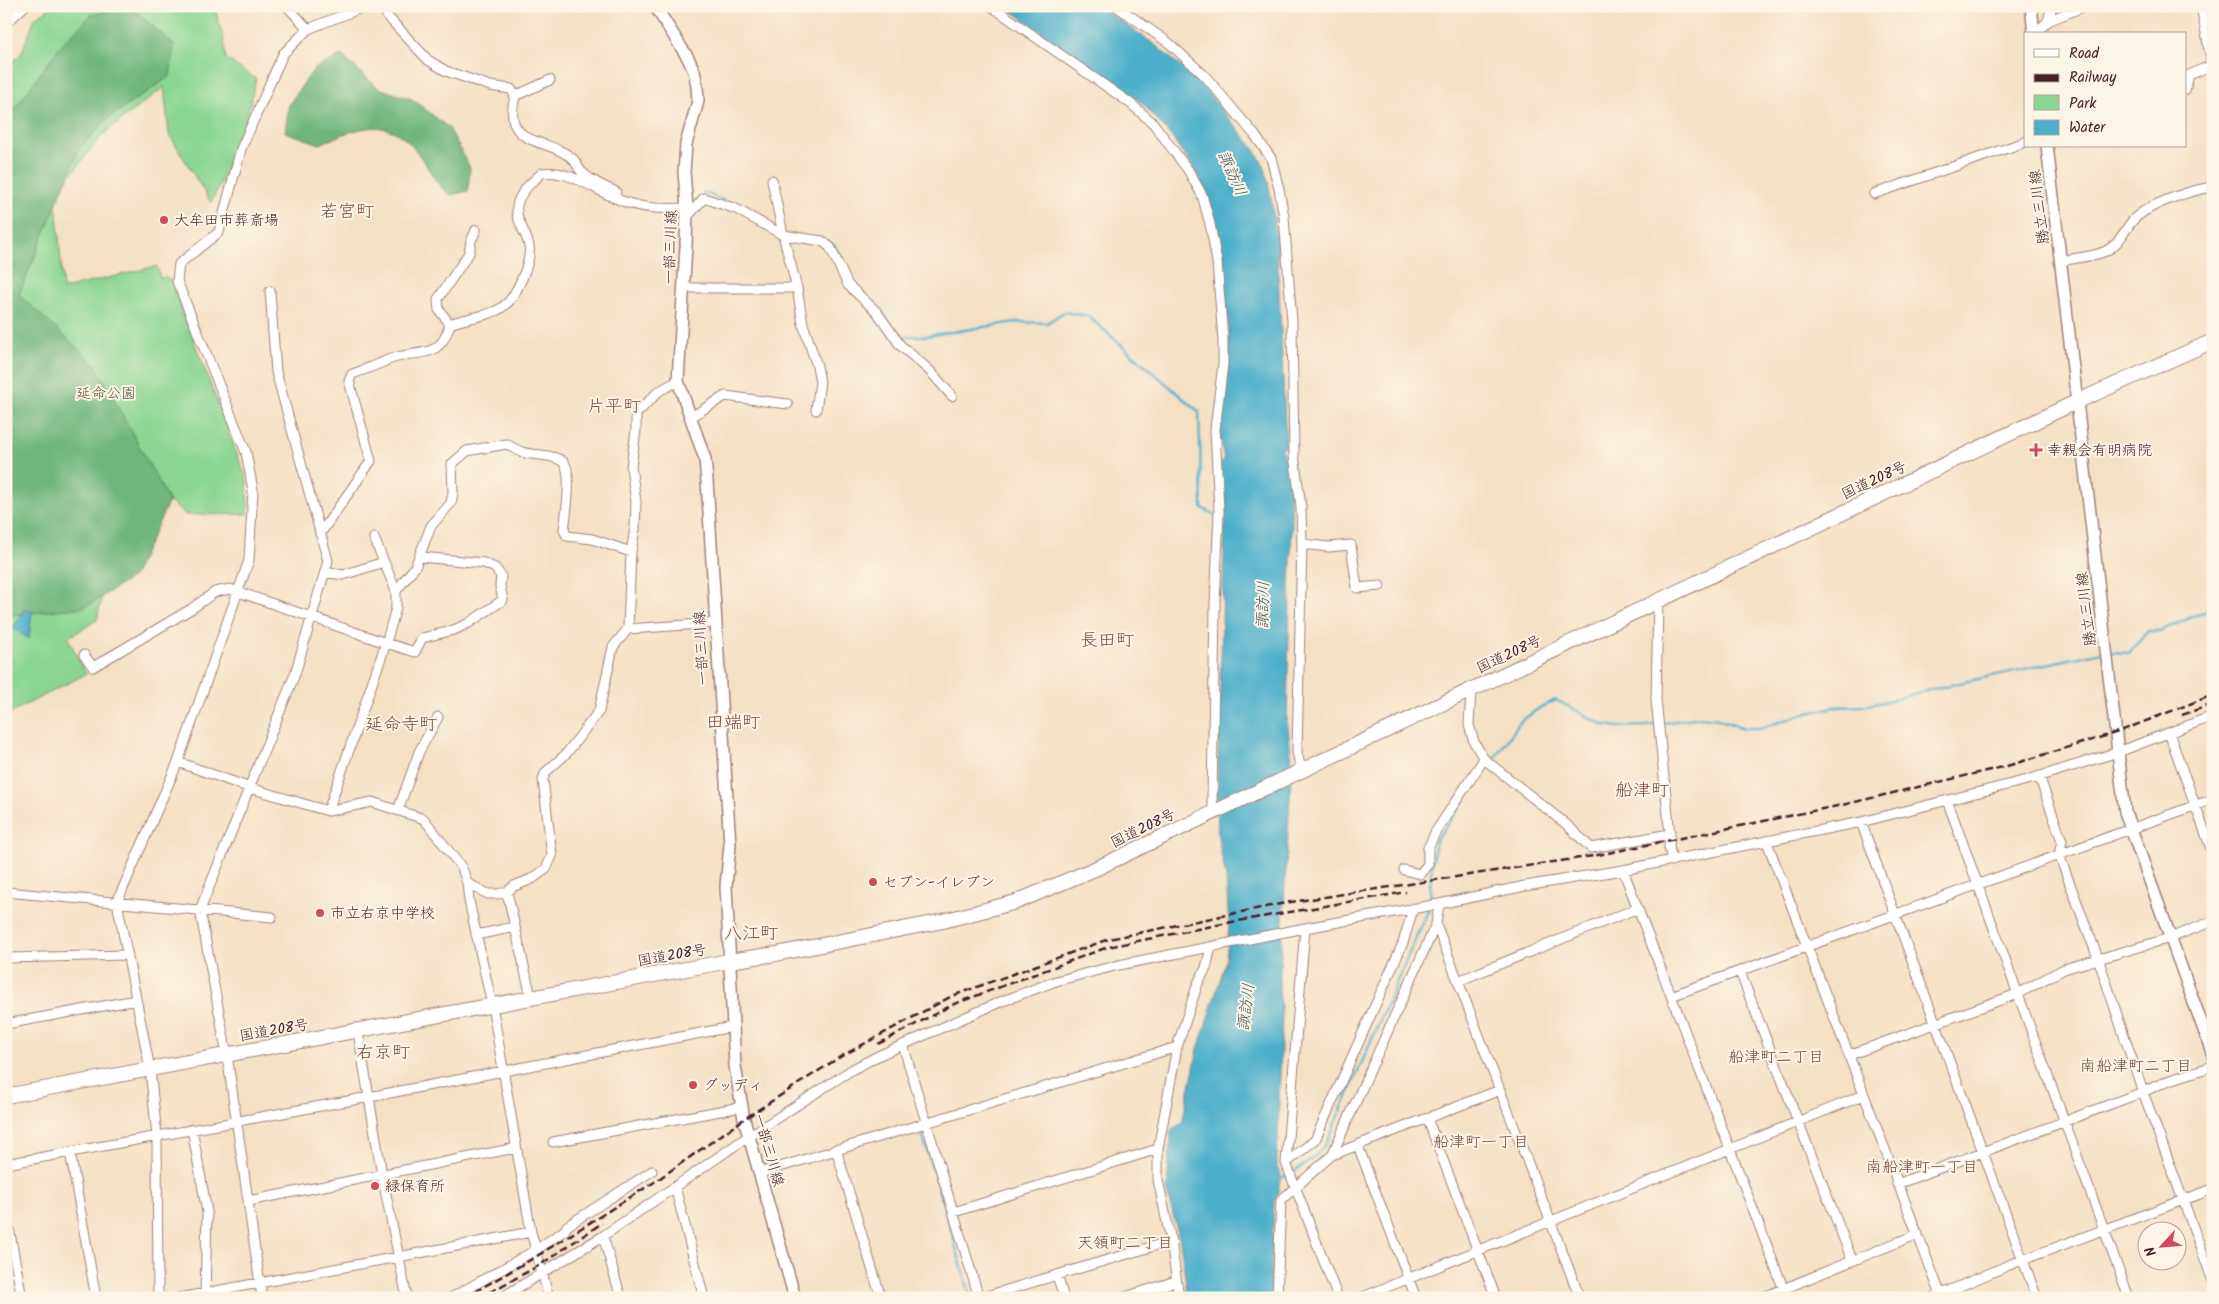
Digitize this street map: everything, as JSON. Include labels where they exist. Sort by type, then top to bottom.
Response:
[{"type":"highway","name":"国道208号","points":[[6,1096],[227,1054],[358,1032],[531,997],[776,954],[943,921],[1016,902],[1097,868],[1217,809],[2076,402],[2213,341]]},
{"type":"main road","name":"一部三川線","points":[[655,6],[688,58],[694,71],[697,86],[698,101],[686,144],[684,172],[687,213],[678,381],[705,459],[707,481],[730,845],[726,886],[734,1066],[741,1106],[795,1298]]},
{"type":"main road","points":[[2031,6],[2035,32]]},
{"type":"main road","name":"勝立三川線","points":[[2046,148],[2125,812],[2213,1055]]},
{"type":"street","points":[[6,23],[25,6]]},
{"type":"street","points":[[287,6],[308,29]]},
{"type":"street","points":[[158,1298],[157,1136],[150,1069],[117,902],[178,762],[249,560],[253,490],[246,452],[176,280],[179,264],[219,232],[242,149],[283,54],[308,29],[366,6]]},
{"type":"street","points":[[384,6],[387,16],[428,60],[446,71],[490,86],[511,89],[514,96],[512,121],[517,129],[528,139],[573,160],[588,177],[630,198],[635,204]]},
{"type":"street","points":[[990,6],[1130,103],[1153,124],[1188,170],[1202,195],[1217,262],[1223,340],[1223,364],[1215,429],[1218,511],[1214,605],[1212,801],[1217,809]]},
{"type":"street","points":[[1116,6],[1169,43],[1205,76],[1254,134],[1271,158],[1279,189],[1284,217],[1292,322],[1294,454],[1301,507],[1302,544],[1296,772]]},
{"type":"street","points":[[2048,21],[2052,6]]},
{"type":"street","points":[[2037,32],[2048,21],[2085,6]]},
{"type":"street","points":[[2186,86],[2189,75],[2212,65],[2201,6]]},
{"type":"street","points":[[514,96],[550,80]]},
{"type":"street","points":[[1874,194],[2024,142]]},
{"type":"street","points":[[320,534],[371,461],[348,381],[352,374],[379,366],[389,360],[425,353],[438,347],[447,335],[450,324],[463,318],[495,311],[506,305],[516,291],[524,273],[530,248],[516,211],[518,200],[527,186],[542,173],[565,174],[607,194],[635,204],[687,213],[704,198],[736,209],[783,235],[822,241],[830,246],[848,285],[877,312],[900,345],[928,370],[952,396]]},
{"type":"street","points":[[772,180],[783,235],[798,288],[803,324],[817,366],[820,382],[816,410]]},
{"type":"street","points":[[2060,261],[2106,251],[2122,238],[2134,219],[2157,205],[2184,193],[2213,187]]},
{"type":"street","points":[[450,324],[439,310],[438,300],[469,253],[471,241],[476,230]]},
{"type":"street","points":[[684,288],[798,288]]},
{"type":"street","points":[[262,1298],[227,1054],[200,910],[295,674],[310,617],[328,561],[276,372],[270,291]]},
{"type":"street","points":[[467,883],[488,894],[507,892],[514,886],[532,879],[546,870],[552,856],[543,779],[546,772],[566,754],[599,711],[613,647],[628,629],[630,552],[635,529],[636,502],[631,467],[636,430],[636,414],[660,391],[678,381]]},
{"type":"street","points":[[691,417],[726,396],[788,404]]},
{"type":"street","points":[[396,591],[409,577],[420,558],[431,526],[451,503],[453,493],[452,464],[467,451],[507,444],[522,454],[549,456],[562,460],[566,464],[568,491],[564,530],[567,536],[592,538],[630,552]]},
{"type":"street","points":[[328,811],[386,644],[396,608],[396,591],[374,538]]},
{"type":"street","points":[[1302,544],[1329,547],[1350,545],[1357,588],[1380,586]]},
{"type":"street","points":[[84,655],[93,667],[191,609],[215,592],[230,589],[386,644],[415,652],[422,638],[454,630],[469,623],[503,600],[500,586],[501,576],[495,568],[484,563],[420,558]]},
{"type":"street","points":[[325,572],[343,575],[384,562]]},
{"type":"street","points":[[1658,601],[1656,700],[1672,861]]},
{"type":"street","points":[[628,629],[715,623]]},
{"type":"street","points":[[1471,690],[1470,725],[1474,742],[1484,759],[1568,825],[1590,848],[1670,834]]},
{"type":"street","points":[[501,1298],[603,1236],[749,1136],[853,1069],[1000,1002],[1056,981],[1119,965],[1305,928],[1439,904],[1515,887],[1672,861],[1861,822],[2038,776],[2118,752],[2213,716]]},
{"type":"street","points":[[398,810],[419,752],[438,717]]},
{"type":"street","points":[[2169,733],[2213,854]]},
{"type":"street","points":[[1404,870],[1420,874],[1428,864],[1428,848],[1436,831],[1484,759]]},
{"type":"street","points":[[178,762],[250,788],[328,811],[372,802],[424,819],[462,868],[467,883],[476,935],[492,1005],[531,1232],[549,1298]]},
{"type":"street","points":[[2038,776],[2062,841],[2059,854],[2213,1281]]},
{"type":"street","points":[[1671,996],[2213,799]]},
{"type":"street","points":[[1947,800],[2129,1298]]},
{"type":"street","points":[[1861,822],[1894,916],[2037,1298]]},
{"type":"street","points":[[1767,842],[1897,1184],[1942,1296]]},
{"type":"street","points":[[1623,870],[1787,1298]]},
{"type":"street","points":[[6,892],[272,917]]},
{"type":"street","points":[[507,892],[531,997]]},
{"type":"street","points":[[1277,1298],[1281,1200],[1332,1155],[1436,924],[1439,904]]},
{"type":"street","points":[[1458,981],[1638,908]]},
{"type":"street","points":[[1286,1163],[1315,1140],[1403,943],[1413,909]]},
{"type":"street","points":[[1849,1055],[2017,994],[2064,969],[2170,938],[2213,922]]},
{"type":"street","points":[[1436,924],[1580,1298]]},
{"type":"street","points":[[476,935],[515,927]]},
{"type":"street","points":[[1305,928],[1286,1163],[1338,1298]]},
{"type":"street","points":[[1178,1298],[1171,1241],[1158,1180],[1158,1149],[1178,1047],[1198,983],[1206,968],[1211,947]]},
{"type":"street","points":[[6,958],[128,955]]},
{"type":"street","points":[[1740,972],[1852,1260]]},
{"type":"street","points":[[6,1024],[136,1000]]},
{"type":"street","points":[[6,1164],[732,1027]]},
{"type":"street","points":[[358,1032],[382,1174],[407,1298]]},
{"type":"street","points":[[903,1045],[979,1298],[1171,1241]]},
{"type":"street","points":[[760,1173],[927,1121],[1178,1047]]},
{"type":"street","points":[[1897,1184],[2144,1092],[2167,1081],[2213,1066]]},
{"type":"street","points":[[1332,1155],[1500,1090]]},
{"type":"street","points":[[1360,1298],[1549,1220],[1864,1095]]},
{"type":"street","points":[[553,1142],[741,1106]]},
{"type":"street","points":[[1427,1118],[1496,1298]]},
{"type":"street","points":[[192,1129],[207,1212],[205,1296]]},
{"type":"street","points":[[1358,1146],[1416,1298]]},
{"type":"street","points":[[248,1201],[516,1148]]},
{"type":"street","points":[[836,1149],[881,1298]]},
{"type":"street","points":[[954,1212],[1158,1149]]},
{"type":"street","points":[[70,1152],[96,1298]]},
{"type":"street","points":[[451,1298],[536,1250],[566,1230],[568,1226],[652,1171]]},
{"type":"street","points":[[674,1187],[704,1298]]},
{"type":"street","points":[[1932,1298],[1942,1296],[2024,1260],[2213,1189]]},
{"type":"street","points":[[6,1212],[22,1298]]},
{"type":"street","points":[[179,1298],[205,1296],[260,1282],[531,1232]]},
{"type":"street","points":[[1761,1298],[1918,1234]]},
{"type":"street","points":[[603,1236],[621,1298]]},
{"type":"street","points":[[1057,1275],[1064,1298]]},
{"type":"street","points":[[1122,1298],[1176,1281]]},
{"type":"green space","name":"延命公園","points":[[53,6],[214,6],[224,40],[226,59],[256,79],[241,140],[211,203],[169,134],[164,87],[101,136],[53,198],[57,211],[63,289],[157,266],[160,278],[166,277],[171,281],[247,480],[248,514],[186,515],[149,485],[105,583],[97,620],[68,638],[86,674],[6,715],[6,68],[21,54],[35,18]]},
{"type":"green space","points":[[131,7],[174,45],[170,76],[106,120],[79,149],[19,295],[95,364],[169,501],[133,577],[85,607],[6,616],[6,121],[61,45],[91,15]]},
{"type":"green space","points":[[341,55],[378,88],[412,99],[449,128],[470,168],[468,191],[451,195],[446,192],[413,147],[401,136],[390,130],[365,128],[320,144],[285,132],[289,104],[314,69]]},
{"type":"water","name":"諏訪川","points":[[1005,6],[1099,6],[1154,44],[1197,80],[1253,147],[1265,167],[1277,243],[1286,447],[1283,447],[1282,452],[1288,463],[1292,518],[1287,718],[1292,762],[1279,989],[1282,1017],[1277,1168],[1281,1173],[1277,1198],[1274,1201],[1270,1298],[1188,1298],[1180,1241],[1167,1192],[1171,1130],[1182,1123],[1198,1049],[1226,961],[1229,926],[1226,878],[1218,837],[1217,797],[1225,518],[1222,515],[1224,513],[1219,466],[1224,460],[1220,436],[1222,395],[1228,370],[1229,331],[1220,242],[1207,194],[1195,171],[1171,136],[1143,104]]},
{"type":"water","points":[[25,609],[32,611],[29,639],[13,628]]},
{"type":"waterway","points":[[703,192],[725,201]]},
{"type":"waterway","points":[[831,243],[835,246],[843,264]]},
{"type":"waterway","points":[[877,306],[887,319]]},
{"type":"waterway","points":[[894,330],[905,336],[926,336],[1016,322],[1047,323],[1064,312],[1088,316],[1199,412],[1202,508],[1217,516]]},
{"type":"waterway","points":[[2110,652],[2129,653],[2148,631],[2160,631],[2213,608]]},
{"type":"waterway","points":[[1430,903],[1431,873],[1436,840],[1521,721],[1541,707],[1556,700],[1604,725],[1619,727],[1647,726],[1700,717],[1718,719],[1744,728],[1761,728],[1803,714],[1834,707],[1863,706],[1883,702],[1937,688],[2102,652]]},
{"type":"waterway","points":[[1293,1172],[1313,1158],[1329,1138],[1429,908]]},
{"type":"waterway","points":[[921,1130],[971,1298]]},
{"type":"waterway","points":[[1277,1178],[1288,1175]]},
{"type":"railway","points":[[464,1298],[537,1256],[656,1181],[744,1119],[840,1057],[952,996],[1109,939],[1285,903],[1593,856],[1842,805],[2007,766],[2115,733],[2213,695]]},
{"type":"railway","points":[[2182,715],[2213,704]]},
{"type":"railway","points":[[878,1044],[954,1004],[1108,947],[1232,922],[1406,892]]},
{"type":"railway","points":[[479,1298],[540,1265],[602,1223]]},
{"type":"place","name":"大牟田市葬斎場","points":[[164,220]]},
{"type":"place","name":"幸親会有明病院","points":[[2036,450]]},
{"type":"place","name":"セブン-イレブン","points":[[873,882]]},
{"type":"place","name":"市立右京中学校","points":[[320,913]]},
{"type":"place","name":"グッディ","points":[[693,1085]]},
{"type":"place","name":"緑保育所","points":[[375,1186]]},
{"type":"district","name":"若宮町","points":[[347,211]]},
{"type":"district","name":"片平町","points":[[614,406]]},
{"type":"district","name":"長田町","points":[[1107,640]]},
{"type":"district","name":"田端町","points":[[733,722]]},
{"type":"district","name":"延命寺町","points":[[401,724]]},
{"type":"district","name":"船津町","points":[[1642,790]]},
{"type":"district","name":"八江町","points":[[751,933]]},
{"type":"district","name":"右京町","points":[[383,1052]]},
{"type":"district","name":"船津町二丁目","points":[[1776,1056]]},
{"type":"district","name":"南船津町二丁目","points":[[2136,1065]]},
{"type":"district","name":"船津町一丁目","points":[[1481,1141]]},
{"type":"district","name":"南船津町一丁目","points":[[1922,1166]]},
{"type":"district","name":"天領町二丁目","points":[[1125,1242]]}]
